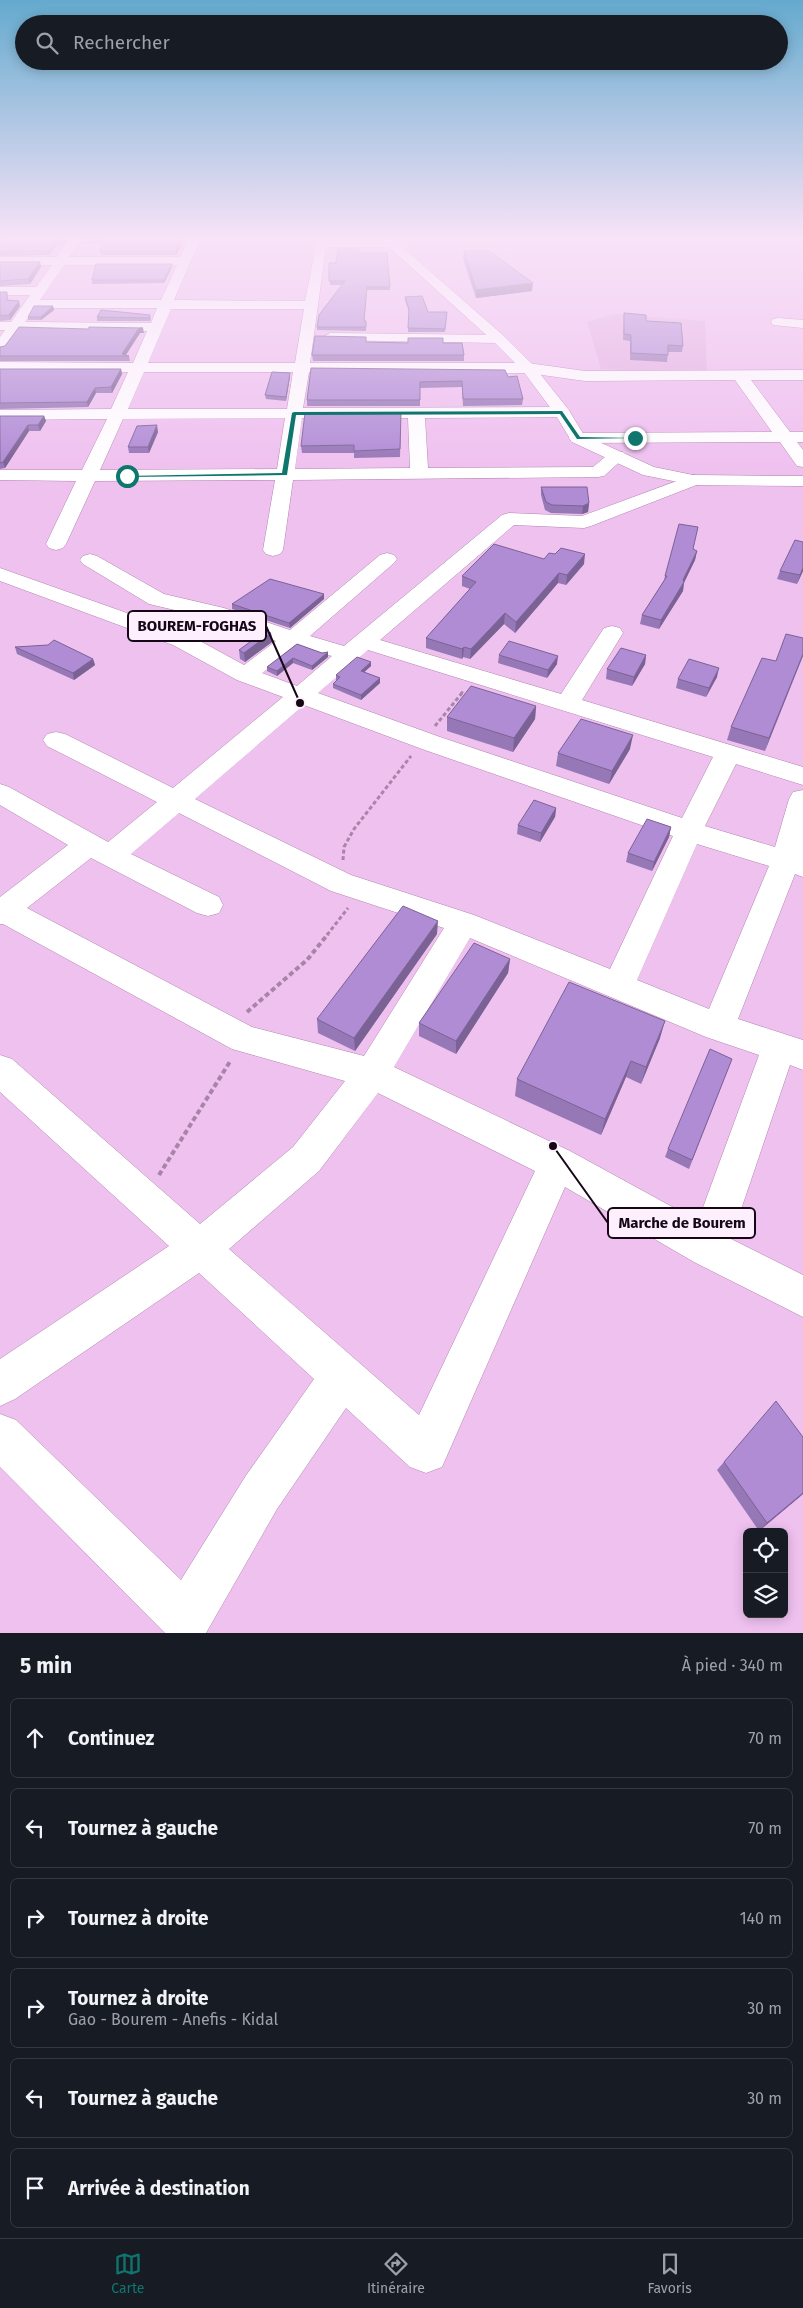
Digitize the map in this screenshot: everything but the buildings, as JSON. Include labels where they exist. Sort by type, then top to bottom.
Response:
[{"type":"street","points":[[0,347],[24,314]]},
{"type":"street","points":[[56,544],[117,415],[161,314]]},
{"type":"street","points":[[273,550],[310,314]]},
{"type":"street","points":[[471,314],[528,368],[562,412],[578,438],[649,472],[693,480],[803,481]]},
{"type":"street","points":[[778,322],[803,324]]},
{"type":"street","points":[[0,326],[156,327]]},
{"type":"street","points":[[306,336],[499,339]]},
{"type":"street","points":[[0,367],[528,368],[585,376],[803,375]]},
{"type":"street","points":[[740,376],[803,462]]},
{"type":"street","points":[[0,415],[562,412]]},
{"type":"street","points":[[416,413],[419,474]]},
{"type":"street","points":[[578,438],[803,438]]},
{"type":"street","points":[[0,475],[598,472],[617,456]]},
{"type":"street","points":[[1,911],[177,799],[509,519],[584,522],[693,480]]},
{"type":"street","points":[[246,675],[293,639],[387,559]]},
{"type":"street","points":[[90,560],[157,599],[216,613],[293,639],[357,648],[475,676],[803,776]]},
{"type":"street","points":[[0,574],[181,640],[246,675],[300,695],[424,740],[690,831],[794,863]]},
{"type":"street","points":[[567,704],[612,633]]},
{"type":"street","points":[[56,740],[177,799],[341,883],[463,923],[718,1027],[791,1051],[708,1248]]},
{"type":"street","points":[[618,987],[728,754]]},
{"type":"street","points":[[0,793],[99,850],[208,905]]},
{"type":"street","points":[[718,1027],[794,863],[803,799]]},
{"type":"street","points":[[1,911],[244,1038],[372,1073],[556,1163],[708,1248],[803,1297]]},
{"type":"street","points":[[0,1384],[200,1250],[306,1159],[372,1073],[463,923]]},
{"type":"street","points":[[0,1070],[342,1378],[426,1451],[556,1163]]},
{"type":"street","points":[[0,1436],[182,1626],[261,1493],[342,1378]]},
{"type":"path","points":[[144,1199],[244,1038],[247,1012],[307,960],[355,898],[341,883],[344,847],[350,835],[475,676]]},
{"type":"shaded area","points":[[613,314],[705,321],[707,373],[601,369],[587,322]]},
{"type":"place","name":"BOUREM-FOGHAS","points":[[300,703]]},
{"type":"place","name":"Marche de Bourem","points":[[553,1146]]},
{"type":"route","points":[[127,476],[285,474],[294,413],[562,412],[578,438],[635,438]]}]
